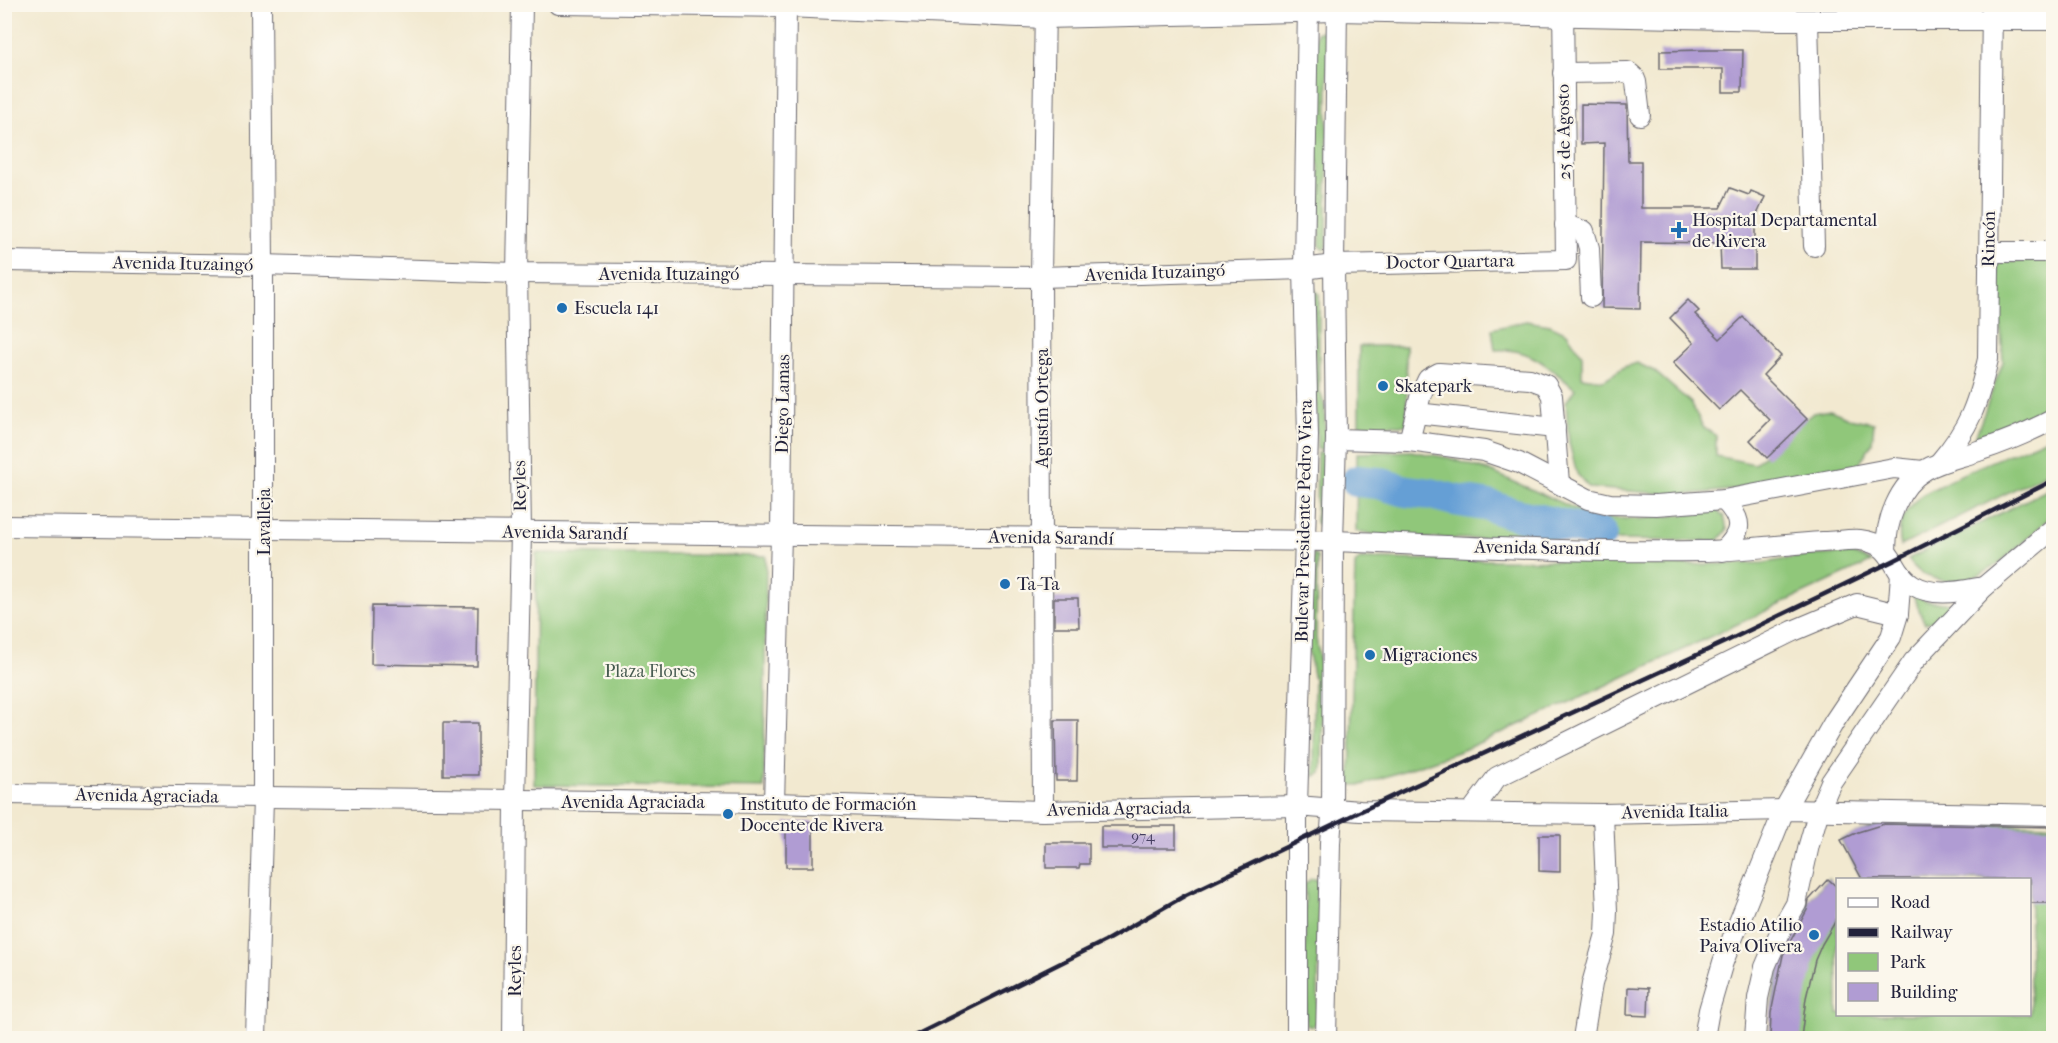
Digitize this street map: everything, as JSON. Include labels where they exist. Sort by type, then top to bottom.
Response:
[{"type":"street","name":"Lavalleja","points":[[256,1038],[263,798],[261,4]]},
{"type":"street","name":"Reyles","points":[[513,1038],[521,532],[517,273],[522,4]]},
{"type":"street","points":[[558,4],[1045,11],[1308,8],[1563,9],[1779,12],[1808,20],[1992,12],[2054,20]]},
{"type":"street","name":"Diego Lamas","points":[[774,803],[785,274],[786,6]]},
{"type":"street","name":"Bulevar Presidente Pedro Viera","points":[[1297,1038],[1297,806],[1308,436],[1304,269],[1308,8]]},
{"type":"street","name":"Bulevar Presidente Pedro Viera","points":[[1326,1038],[1332,809],[1333,541],[1336,439],[1334,265],[1337,8]]},
{"type":"street","name":"25 de Agosto","points":[[1563,9],[1566,260]]},
{"type":"street","name":"Agustín Ortega","points":[[1043,811],[1041,277],[1045,11]]},
{"type":"street","name":"Rincón","points":[[1886,550],[1886,534],[1892,513],[1904,491],[1954,446],[1973,412],[1988,359],[1992,12]]},
{"type":"street","points":[[1808,20],[1814,246]]},
{"type":"street","points":[[1563,73],[1628,72],[1636,82],[1640,115]]},
{"type":"street","points":[[1565,225],[1584,231],[1589,248],[1591,297]]},
{"type":"street","points":[[1989,252],[2054,252]]},
{"type":"street","name":"Doctor Quartara","points":[[1334,265],[1566,260]]},
{"type":"street","name":"Avenida Ituzaingó","points":[[4,261],[263,265],[517,273],[1041,277],[1304,269],[1334,265]]},
{"type":"street","points":[[1408,441],[1421,394],[1428,379],[1439,373],[1530,379],[1546,385],[1552,396],[1559,483]]},
{"type":"street","points":[[1416,413],[1555,428]]},
{"type":"street","points":[[1336,439],[1408,441],[1485,451],[1519,463],[1588,499],[1610,504],[1656,505],[1724,500],[1894,468],[1932,466],[1983,450],[2054,419]]},
{"type":"street","points":[[1723,551],[1734,541],[1738,526],[1735,512],[1724,500]]},
{"type":"street","name":"Avenida Sarandí","points":[[4,526],[1304,540],[1524,549],[1723,551],[1860,540],[1886,550]]},
{"type":"street","points":[[1755,1038],[1758,998],[1765,968],[1780,930],[1796,904],[1819,810],[1831,782],[1914,661],[1984,587],[2054,528]]},
{"type":"street","points":[[1886,550],[1901,574],[1913,585],[1934,592],[1950,593],[1984,587]]},
{"type":"street","points":[[1704,1038],[1709,1010],[1723,962],[1784,810],[1834,722],[1891,637],[1898,615],[1901,574]]},
{"type":"street","points":[[1471,812],[1497,777],[1793,631],[1857,604],[1898,615]]},
{"type":"street","points":[[1885,647],[1914,661]]},
{"type":"street","name":"Avenida Agraciada","points":[[4,794],[774,803],[1043,811],[1297,806]]},
{"type":"street","name":"Avenida Italia","points":[[1297,806],[1360,811],[1603,814],[1784,810],[2054,814]]},
{"type":"street","points":[[1583,1038],[1594,976],[1606,934],[1603,814]]},
{"type":"green space","points":[[1321,31],[1328,37],[1327,247],[1324,249],[1320,246],[1319,167],[1312,135],[1316,33]]},
{"type":"green space","points":[[2053,261],[2053,413],[1972,446],[2003,362],[1997,263]]},
{"type":"green space","points":[[1313,291],[1319,294],[1319,388],[1325,407],[1325,450],[1317,449]]},
{"type":"green space","points":[[1526,321],[1550,325],[1567,333],[1582,355],[1582,377],[1604,380],[1624,367],[1637,363],[1654,371],[1691,403],[1703,427],[1716,436],[1716,456],[1754,464],[1813,413],[1830,410],[1849,418],[1874,423],[1872,443],[1858,466],[1817,471],[1731,490],[1680,495],[1589,488],[1577,474],[1569,443],[1566,402],[1575,389],[1530,355],[1508,350],[1495,350],[1492,329]]},
{"type":"green space","name":"Skatepark","points":[[1359,346],[1406,346],[1407,425],[1359,425]]},
{"type":"green space","points":[[2053,435],[2053,470],[1901,546],[1900,532],[1903,519],[1919,497],[1970,470]]},
{"type":"green space","points":[[1411,451],[1449,458],[1492,472],[1596,518],[1640,519],[1708,512],[1714,509],[1724,516],[1727,530],[1718,541],[1392,538],[1356,531],[1357,453]]},
{"type":"green space","points":[[1325,452],[1324,522],[1319,525],[1316,522],[1317,453]]},
{"type":"green space","points":[[2053,487],[2053,515],[1999,563],[1983,573],[1967,579],[1951,581],[1933,578],[1916,569],[1908,559]]},
{"type":"green space","name":"Plaza Flores","points":[[536,553],[766,556],[764,788],[534,785]]},
{"type":"green space","points":[[1313,553],[1317,557],[1316,638],[1323,680],[1322,766],[1321,773],[1314,777],[1314,681],[1308,647]]},
{"type":"green space","points":[[1852,554],[1871,562],[1463,750],[1362,785],[1350,785],[1355,564],[1360,559],[1593,561],[1681,565],[1764,563],[1810,555]]},
{"type":"green space","points":[[1912,593],[1926,601],[1953,604],[1939,618],[1925,624]]},
{"type":"green space","name":"Estadio Atilio Paiva Olivera","points":[[1897,822],[2053,825],[2053,1038],[1770,1038],[1772,1005],[1778,971],[1789,937],[1804,907],[1828,879],[1836,887],[1836,1016],[2031,1016],[2031,878],[1861,878],[1841,840],[1876,825]]},
{"type":"green space","points":[[1311,879],[1316,879],[1319,884],[1318,1021],[1312,1027],[1306,1025],[1305,884]]},
{"type":"building","points":[[1743,50],[1742,92],[1723,92],[1723,69],[1660,69],[1660,51]]},
{"type":"building","name":"Hospital Departamental de Rivera","points":[[1581,104],[1627,105],[1628,161],[1641,161],[1641,208],[1720,208],[1730,188],[1749,195],[1751,191],[1765,197],[1755,219],[1755,269],[1721,269],[1720,243],[1641,242],[1640,309],[1602,308],[1604,143],[1581,144]]},
{"type":"building","points":[[1688,300],[1699,311],[1695,314],[1720,339],[1743,317],[1781,356],[1763,375],[1807,419],[1767,458],[1750,440],[1770,420],[1740,390],[1719,410],[1673,363],[1694,343],[1670,318]]},
{"type":"building","points":[[1054,598],[1078,598],[1079,627],[1054,627]]},
{"type":"building","points":[[372,606],[478,607],[477,666],[371,664]]},
{"type":"building","points":[[1055,720],[1078,720],[1077,781],[1056,781]]},
{"type":"building","points":[[443,723],[478,723],[478,775],[443,775]]},
{"type":"building","points":[[786,822],[813,822],[813,867],[786,867]]},
{"type":"building","points":[[1884,824],[2054,827],[2054,903],[2031,903],[2031,878],[1861,878],[1841,840]]},
{"type":"building","points":[[1101,826],[1176,826],[1176,848],[1101,848]]},
{"type":"building","points":[[1539,835],[1560,835],[1560,872],[1539,871]]},
{"type":"building","points":[[1046,843],[1089,843],[1089,864],[1080,864],[1079,868],[1046,868]]},
{"type":"building","points":[[1828,879],[1836,886],[1836,920],[1815,960],[1806,998],[1801,1038],[1770,1038],[1771,1013],[1783,955],[1807,910],[1809,900]]},
{"type":"building","points":[[1628,987],[1649,988],[1648,1016],[1627,1015]]},
{"type":"waterway","points":[[1357,481],[1378,483],[1406,491],[1490,506],[1601,534]]},
{"type":"railway","points":[[910,1038],[1105,941],[1186,895],[1403,791],[1727,641],[2054,480]]},
{"type":"place","name":"Hospital Departamental de Rivera","points":[[1679,230]]},
{"type":"place","name":"Escuela 141","points":[[562,308]]},
{"type":"place","name":"Skatepark","points":[[1383,386]]},
{"type":"place","name":"Ta-Ta","points":[[1005,584]]},
{"type":"place","name":"Migraciones","points":[[1370,655]]},
{"type":"place","name":"Instituto de Formación Docente de Rivera","points":[[728,814]]},
{"type":"place","name":"Estadio Atilio Paiva Olivera","points":[[1814,935]]}]
